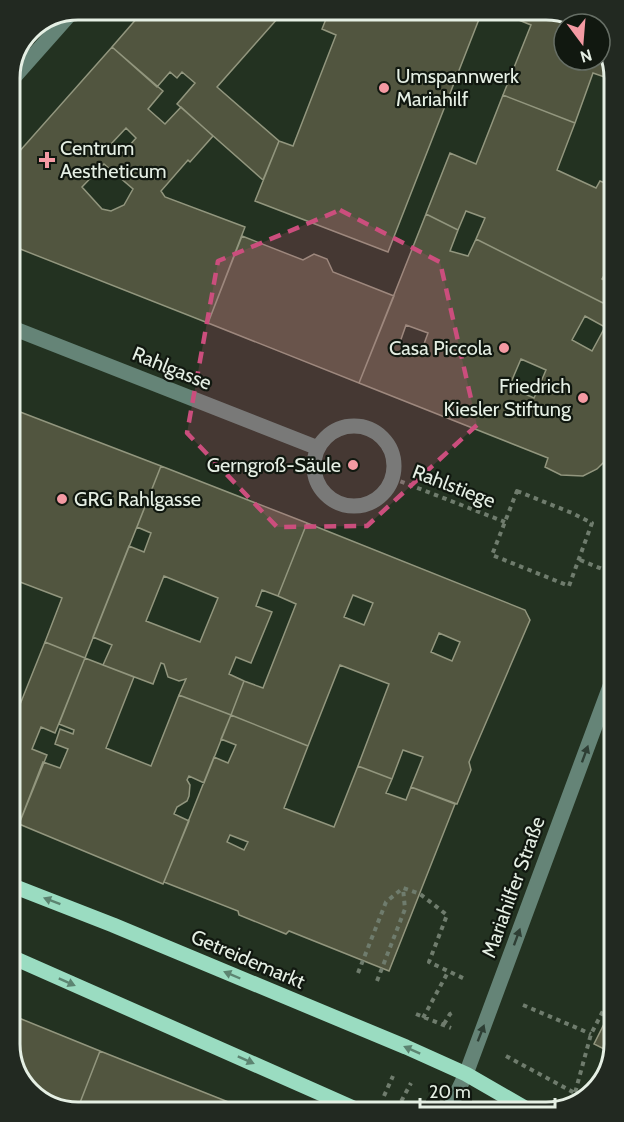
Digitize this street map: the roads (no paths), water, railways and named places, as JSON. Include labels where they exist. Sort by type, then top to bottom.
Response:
[{"type":"main road","name":"Getreidemarkt","points":[[20,889],[406,1047],[465,1074],[514,1102]]},
{"type":"main road","points":[[20,961],[340,1102]]},
{"type":"street","points":[[20,70],[63,22]]},
{"type":"street","name":"Rahlgasse","points":[[20,331],[318,448]]},
{"type":"street","points":[[353,426],[369,428],[382,436],[390,447],[394,460],[389,486],[378,498],[363,505],[344,504],[330,498],[319,485],[315,473],[314,462],[318,448],[336,430],[353,426]]},
{"type":"street","name":"Mariahilfer Straße","points":[[452,1102],[478,1042],[604,702]]},
{"type":"place","name":"Umspannwerk Mariahilf","points":[[384,88]]},
{"type":"place","name":"Centrum Aestheticum","points":[[47,160]]},
{"type":"place","name":"Casa Piccola","points":[[504,348]]},
{"type":"place","name":"Friedrich Kiesler Stiftung","points":[[583,398]]},
{"type":"place","name":"Gerngroß-Säule","points":[[353,465]]},
{"type":"place","name":"GRG Rahlgasse","points":[[62,499]]}]
